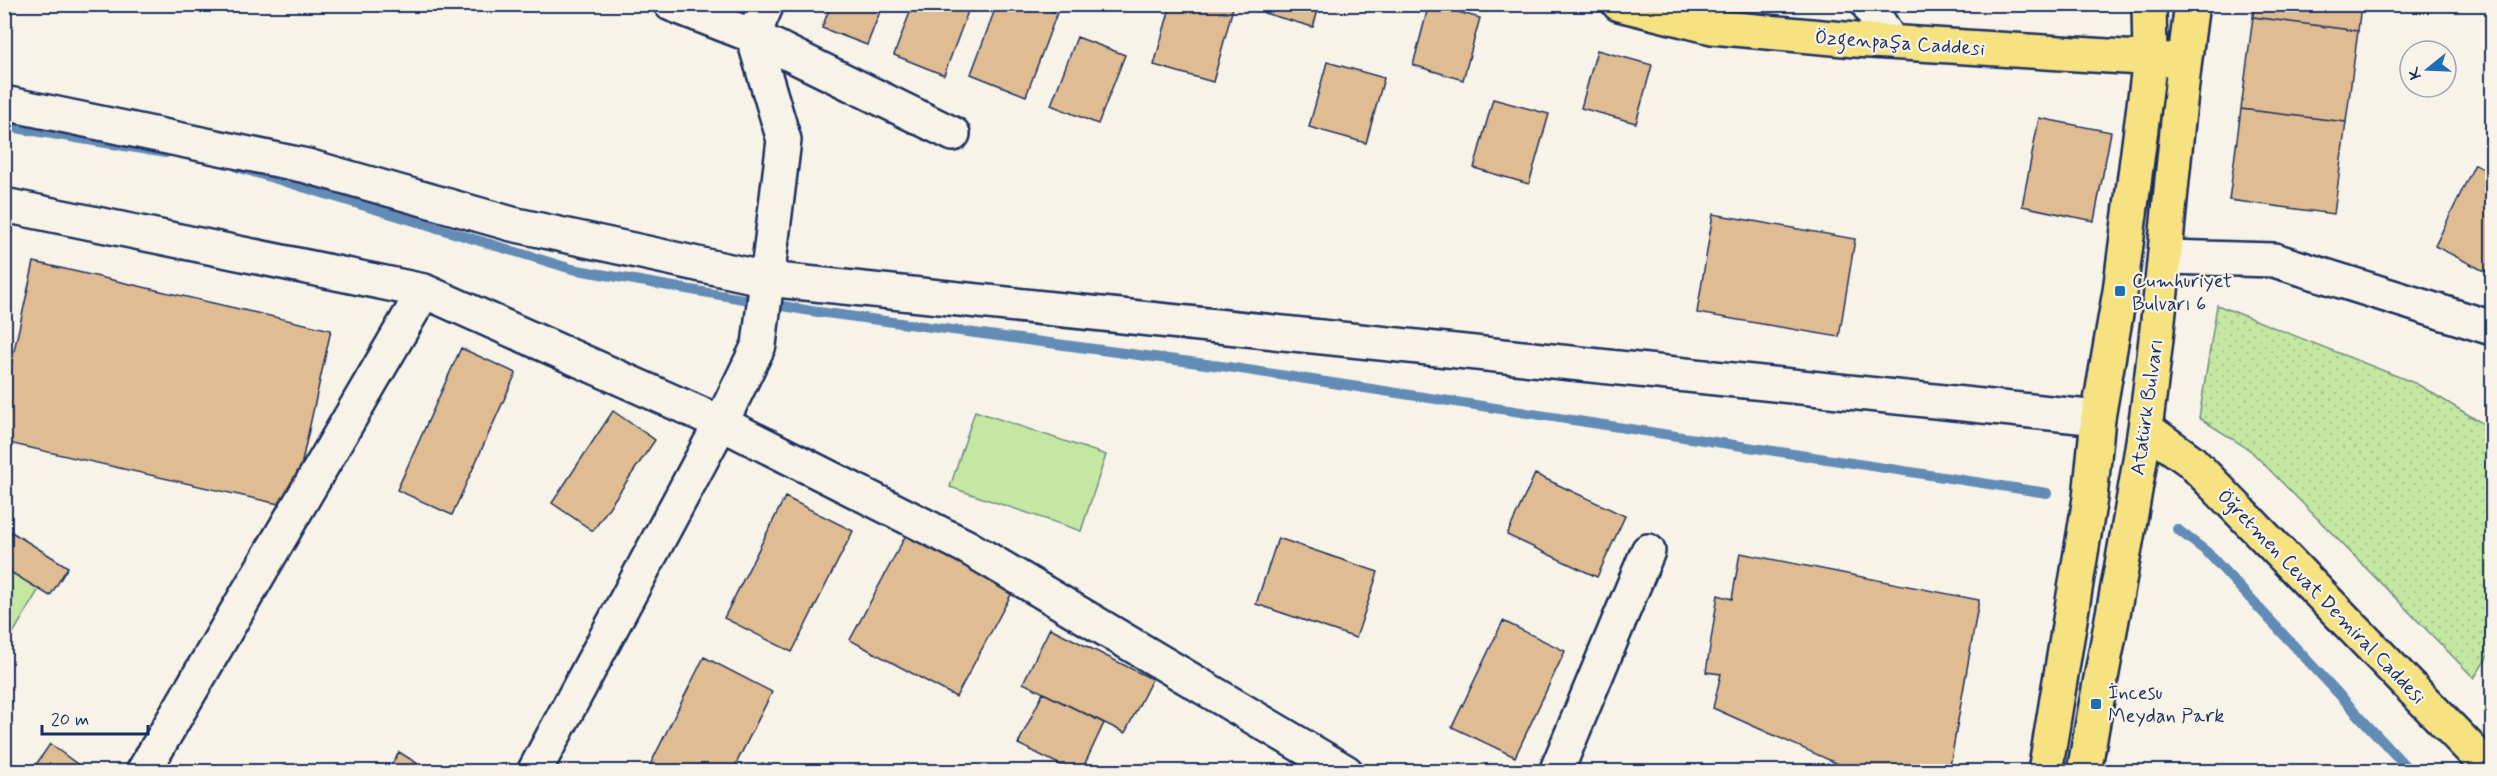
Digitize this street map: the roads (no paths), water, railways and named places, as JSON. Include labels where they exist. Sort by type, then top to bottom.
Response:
[{"type":"main road","name":"Özgenpaşa Caddesi","points":[[1619,4],[1712,27],[1892,42],[2184,60]]},
{"type":"main road","points":[[2045,771],[2090,498],[2098,418],[2120,291],[2150,59],[2149,4]]},
{"type":"main road","name":"Atatürk Bulvarı","points":[[2084,771],[2145,428],[2166,257],[2184,60],[2192,4]]},
{"type":"main road","name":"Öğretmen Cevat Demiral Caddesi","points":[[2145,428],[2191,461],[2493,771]]},
{"type":"street","points":[[671,4],[753,36],[953,134]]},
{"type":"street","points":[[534,771],[721,423],[759,345],[784,140],[753,36],[767,4]]},
{"type":"street","points":[[1868,4],[1892,42]]},
{"type":"street","points":[[4,103],[307,166],[513,224],[767,279],[2098,418]]},
{"type":"street","points":[[4,206],[424,291],[721,423],[967,547],[1315,763],[1346,771]]},
{"type":"street","points":[[2166,257],[2274,260],[2493,328]]},
{"type":"street","points":[[143,771],[424,291]]},
{"type":"street","points":[[1556,771],[1648,552]]},
{"type":"waterway","points":[[4,126],[166,153]]},
{"type":"waterway","points":[[237,167],[572,269],[811,311],[1228,367],[2047,493]]},
{"type":"waterway","points":[[2177,529],[2207,552],[2411,772]]},
{"type":"place","name":"Cumhuriyet Bulvarı 6","points":[[2120,291]]},
{"type":"place","name":"İncesu Meydan Park","points":[[2096,704]]}]
